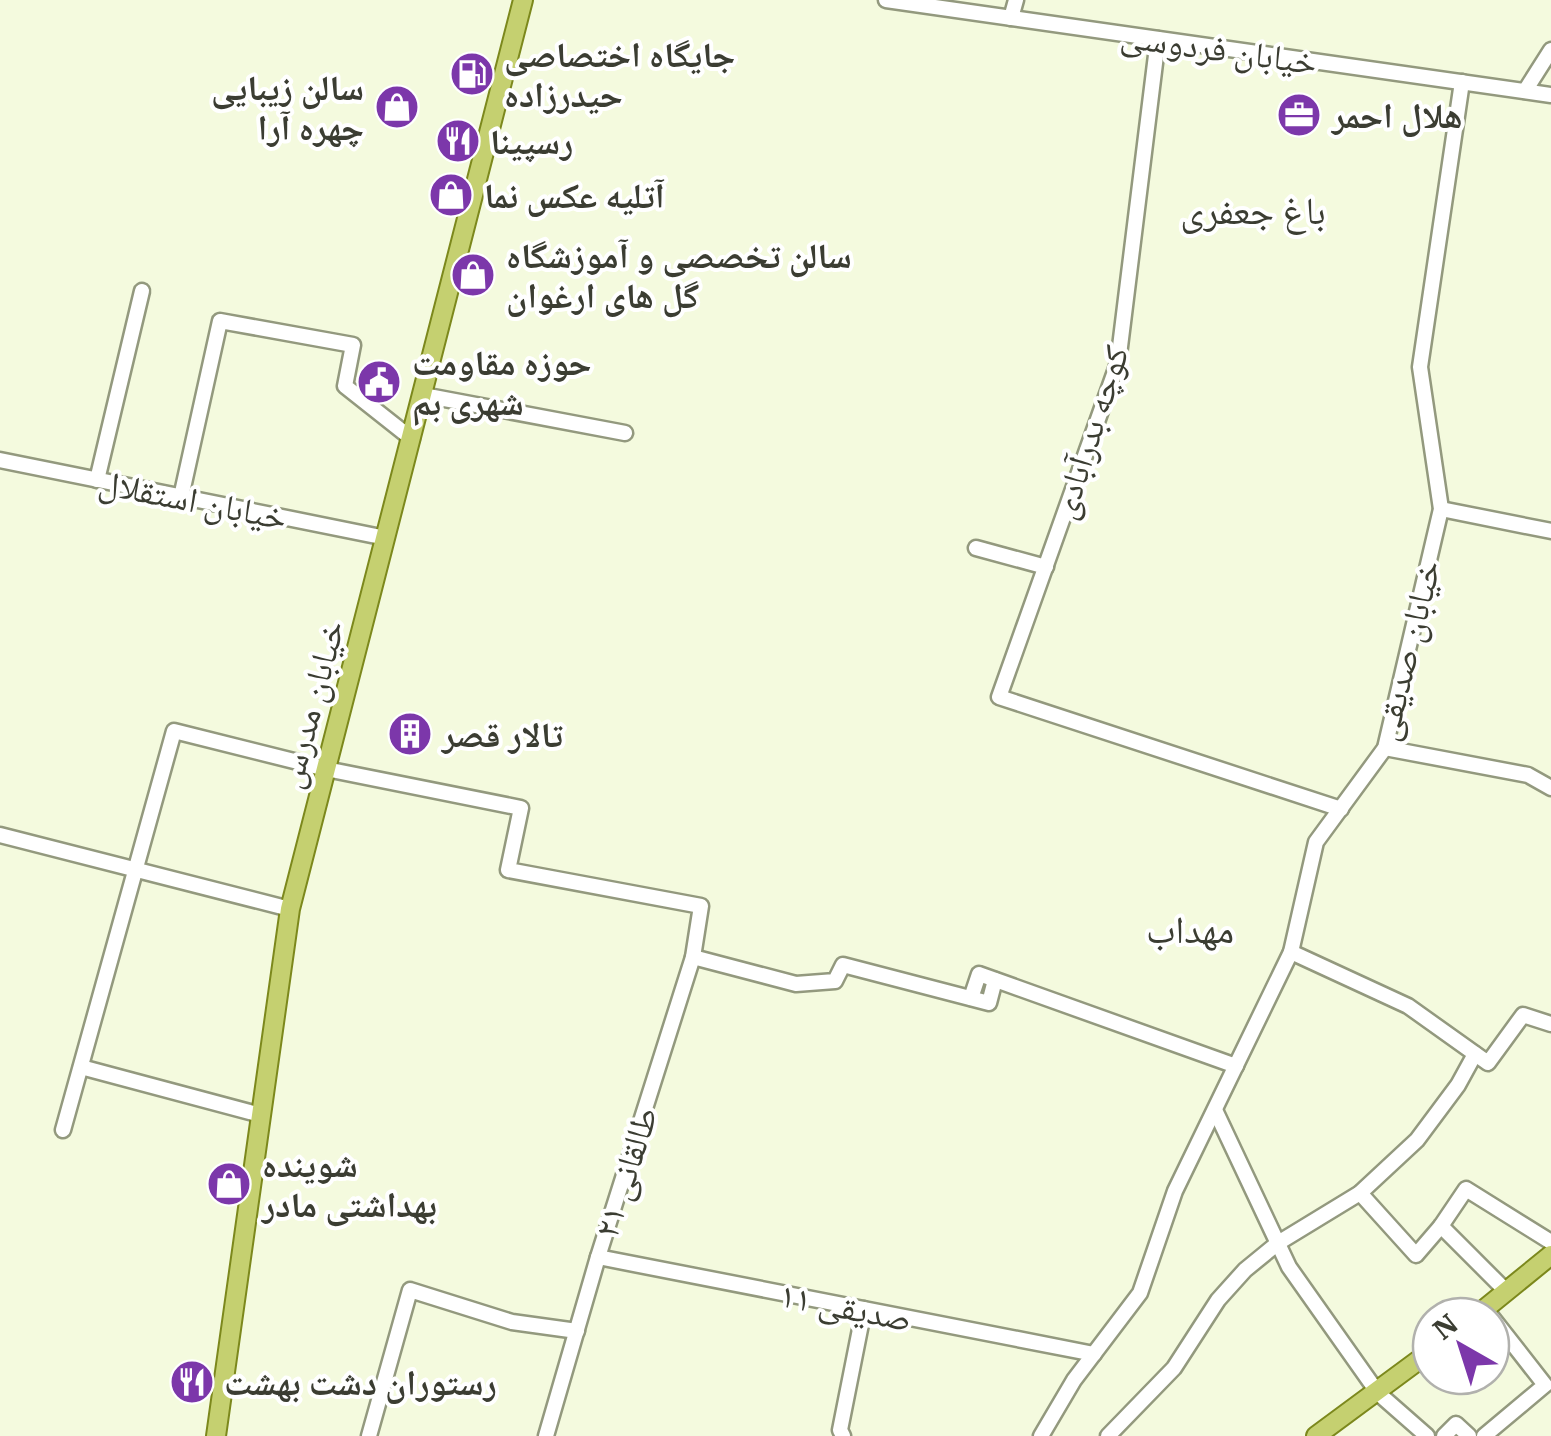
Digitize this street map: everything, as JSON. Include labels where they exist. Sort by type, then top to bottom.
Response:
[{"type":"main road","name":"خیابان مدرس","points":[[216,1436],[290,909],[523,0]]},
{"type":"main road","points":[[1503,1296],[1551,1255]]},
{"type":"main road","points":[[1316,1436],[1411,1366]]},
{"type":"street","name":"خیابان فردوسی","points":[[886,0],[1551,95]]},
{"type":"street","points":[[1011,18],[1016,0]]},
{"type":"street","name":"کوچه بدرآبادی","points":[[1158,39],[1118,363],[999,697],[1340,809]]},
{"type":"street","points":[[1526,92],[1551,50]]},
{"type":"street","name":"خیابان صدیقی","points":[[1041,1436],[1094,1354],[1140,1293],[1176,1191],[1291,952],[1316,842],[1385,748],[1442,510],[1420,367],[1462,82]]},
{"type":"street","points":[[97,480],[142,291]]},
{"type":"street","points":[[180,497],[220,321],[347,342],[353,349],[344,386],[412,439]]},
{"type":"street","points":[[423,395],[625,434]]},
{"type":"street","name":"خیابان استقلال","points":[[0,460],[386,538]]},
{"type":"street","points":[[1442,510],[1551,532]]},
{"type":"street","points":[[976,548],[1046,566]]},
{"type":"street","points":[[63,1130],[174,731],[326,769]]},
{"type":"street","points":[[1385,748],[1528,775],[1551,788]]},
{"type":"street","name":"طالقانی ۲۱","points":[[326,769],[522,808],[508,870],[701,906],[694,957],[598,1257],[546,1436]]},
{"type":"street","points":[[0,835],[290,909]]},
{"type":"street","points":[[1291,952],[1408,1006],[1482,1059]]},
{"type":"street","points":[[694,957],[796,984],[835,981],[842,965],[989,1002],[996,980]]},
{"type":"street","points":[[972,998],[979,974],[1236,1066]]},
{"type":"street","points":[[1108,1436],[1174,1368],[1218,1300],[1278,1244],[1360,1193],[1392,1165],[1524,1015],[1551,1024]]},
{"type":"street","points":[[81,1067],[261,1115]]},
{"type":"street","points":[[1215,1110],[1289,1267],[1378,1392],[1427,1436]]},
{"type":"street","points":[[1360,1193],[1416,1255],[1466,1189],[1551,1242]]},
{"type":"street","points":[[1441,1226],[1507,1292]]},
{"type":"street","name":"صدیقی ۱۱","points":[[598,1257],[1094,1354]]},
{"type":"street","points":[[369,1436],[410,1290],[512,1322],[577,1331]]},
{"type":"street","points":[[843,1436],[840,1430],[864,1309]]},
{"type":"street","points":[[1484,1436],[1545,1385],[1511,1344]]},
{"type":"street","points":[[1444,1436],[1456,1424],[1469,1436]]},
{"type":"place","name":"جایگاه اختصاصی حیدرزاده","points":[[472,74]]},
{"type":"place","name":"سالن زیبایی چهره آرا","points":[[397,107]]},
{"type":"place","name":"هلال احمر","points":[[1299,115]]},
{"type":"place","name":"رسپینا","points":[[458,141]]},
{"type":"place","name":"آتلیه عکس نما","points":[[451,195]]},
{"type":"place","name":"سالن تخصصی و آموزشگاه گل های ارغوان","points":[[473,275]]},
{"type":"place","name":"حوزه مقاومت شهری بم","points":[[379,382]]},
{"type":"place","name":"تالار قصر","points":[[410,734]]},
{"type":"place","name":"شوینده بهداشتی مادر","points":[[229,1184]]},
{"type":"place","name":"رستوران دشت بهشت","points":[[192,1382]]},
{"type":"district","name":"باغ جعفری","points":[[1253,209]]},
{"type":"district","name":"مهداب","points":[[1190,928]]}]
